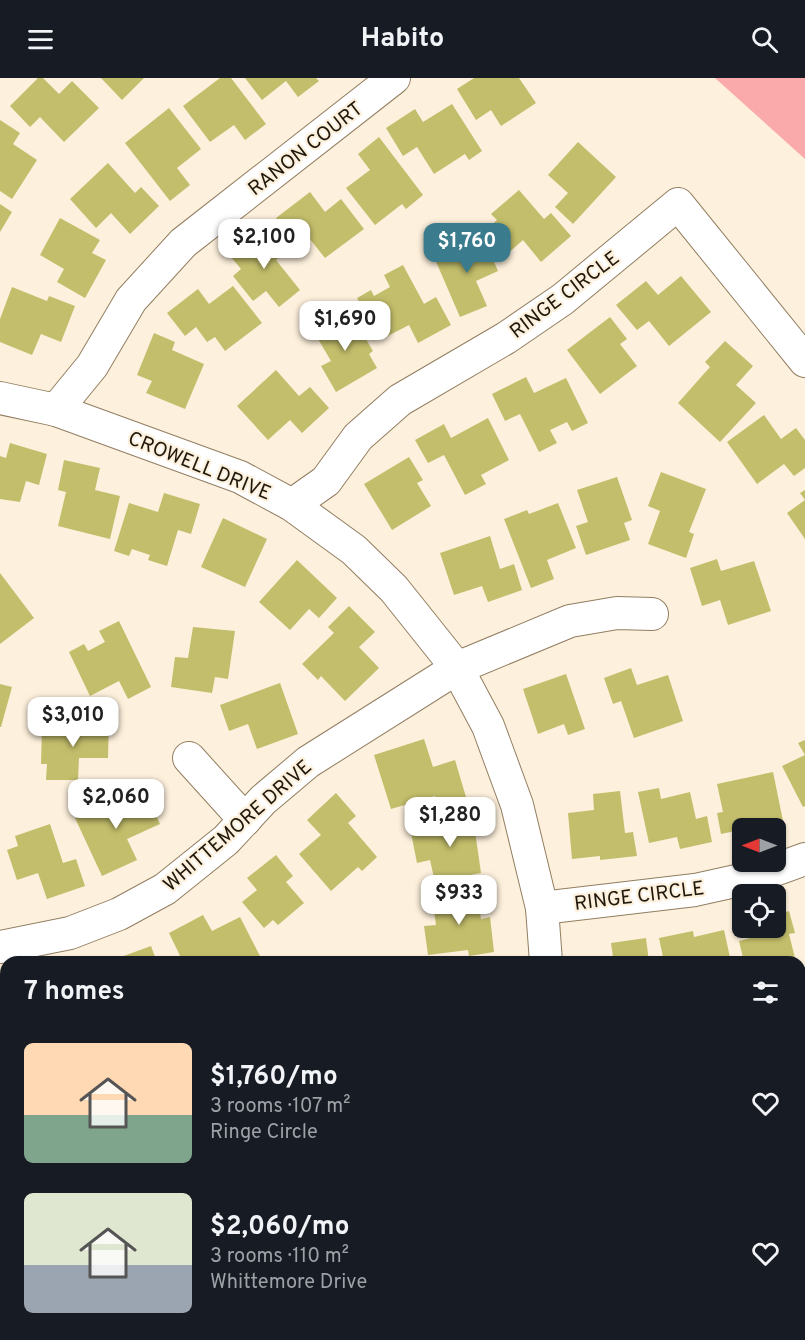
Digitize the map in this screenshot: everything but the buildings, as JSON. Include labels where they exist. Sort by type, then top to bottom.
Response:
[{"type":"street","name":"RANON COURT","points":[[56,410],[92,366],[131,300],[183,243],[394,78]]},
{"type":"street","name":"RINGE CIRCLE","points":[[292,505],[326,481],[358,437],[393,406],[423,385],[506,338],[563,298],[678,204],[805,361]]},
{"type":"street","name":"CROWELL DRIVE","points":[[0,398],[56,410],[240,477],[292,505],[354,550],[394,589],[457,668],[488,726],[509,778],[542,908],[546,956]]},
{"type":"street","name":"WHITTEMORE DRIVE","points":[[0,946],[70,933],[142,903],[186,874],[308,762],[457,668],[570,621],[617,613],[652,614]]},
{"type":"street","points":[[189,758],[245,820]]},
{"type":"street","name":"RINGE CIRCLE","points":[[542,908],[695,890],[758,876],[805,859]]},
{"type":"shaded area","points":[[715,78],[805,78],[805,159]]}]
